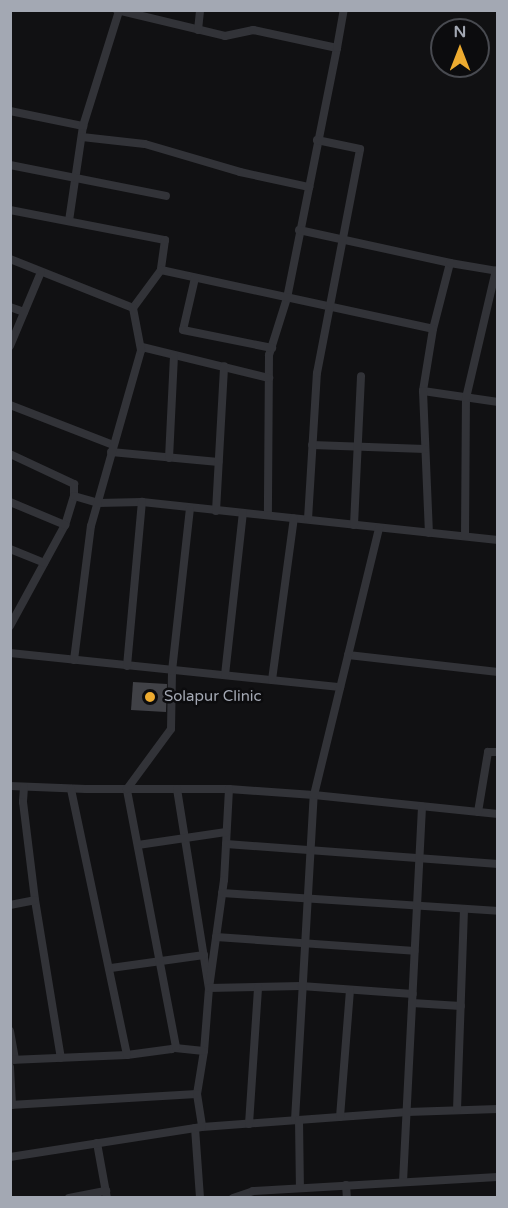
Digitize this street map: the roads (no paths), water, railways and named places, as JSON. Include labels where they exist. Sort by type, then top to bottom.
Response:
[{"type":"street","points":[[198,30],[200,10]]},
{"type":"street","points":[[268,515],[269,378],[272,348],[287,298],[344,10]]},
{"type":"street","points":[[69,221],[83,126],[118,11],[225,36],[253,30],[337,48]]},
{"type":"street","points":[[10,111],[83,126]]},
{"type":"street","points":[[82,137],[145,144],[240,172],[309,187]]},
{"type":"street","points":[[308,519],[317,373],[360,149],[317,140]]},
{"type":"street","points":[[10,165],[166,196]]},
{"type":"street","points":[[10,210],[165,240],[161,270],[134,308],[142,347],[112,449],[88,543],[74,660]]},
{"type":"street","points":[[299,230],[497,271],[466,398],[465,536]]},
{"type":"street","points":[[10,259],[134,308]]},
{"type":"street","points":[[429,533],[423,391],[433,329],[450,263]]},
{"type":"street","points":[[161,270],[433,329]]},
{"type":"street","points":[[10,345],[41,272]]},
{"type":"street","points":[[195,278],[183,330],[272,348]]},
{"type":"street","points":[[10,307],[24,312]]},
{"type":"street","points":[[142,347],[269,378]]},
{"type":"street","points":[[169,458],[174,355]]},
{"type":"street","points":[[216,511],[224,366]]},
{"type":"street","points":[[354,525],[361,376]]},
{"type":"street","points":[[423,391],[498,402]]},
{"type":"street","points":[[10,405],[112,449],[169,458],[219,462]]},
{"type":"street","points":[[312,445],[425,449]]},
{"type":"street","points":[[10,454],[74,484],[74,496],[64,525],[10,626]]},
{"type":"street","points":[[74,496],[98,502],[142,502],[190,509],[308,519],[498,540]]},
{"type":"street","points":[[10,502],[64,525]]},
{"type":"street","points":[[128,666],[142,502]]},
{"type":"street","points":[[175,1048],[176,1043],[127,789],[171,729],[172,670],[190,509]]},
{"type":"street","points":[[225,675],[243,513]]},
{"type":"street","points":[[272,680],[294,518]]},
{"type":"street","points":[[300,1188],[297,1120],[301,987],[314,795],[379,528]]},
{"type":"street","points":[[10,549],[44,563]]},
{"type":"street","points":[[10,602],[21,607]]},
{"type":"street","points":[[10,653],[340,687]]},
{"type":"street","points":[[348,655],[498,672]]},
{"type":"street","points":[[478,812],[488,752],[498,752]]},
{"type":"street","points":[[10,786],[71,789],[229,789],[314,795],[498,814]]},
{"type":"street","points":[[24,787],[23,802],[35,900],[61,1058]]},
{"type":"street","points":[[71,789],[111,968],[127,1055]]},
{"type":"street","points":[[177,789],[208,988]]},
{"type":"street","points":[[200,1197],[197,1094],[204,1051],[208,988],[222,892],[229,789]]},
{"type":"street","points":[[403,1182],[422,806]]},
{"type":"street","points":[[138,845],[226,832]]},
{"type":"street","points":[[226,844],[498,864]]},
{"type":"street","points":[[222,892],[498,910]]},
{"type":"street","points":[[10,905],[35,900]]},
{"type":"street","points":[[457,1110],[464,909]]},
{"type":"street","points":[[216,937],[415,951]]},
{"type":"street","points":[[111,968],[204,955]]},
{"type":"street","points":[[249,1124],[258,987]]},
{"type":"street","points":[[208,988],[301,987],[350,990],[461,1006]]},
{"type":"street","points":[[340,1117],[350,990]]},
{"type":"street","points":[[10,1031],[11,1105],[197,1094]]},
{"type":"street","points":[[12,1062],[127,1055],[175,1048],[204,1051]]},
{"type":"street","points":[[10,1156],[199,1127],[406,1112],[498,1109]]},
{"type":"street","points":[[69,1197],[107,1194],[97,1143]]},
{"type":"street","points":[[233,1197],[253,1191],[279,1194],[300,1188],[497,1177],[498,1185]]},
{"type":"street","points":[[346,1185],[347,1197]]},
{"type":"place","name":"Solapur Clinic","points":[[150,697]]}]
